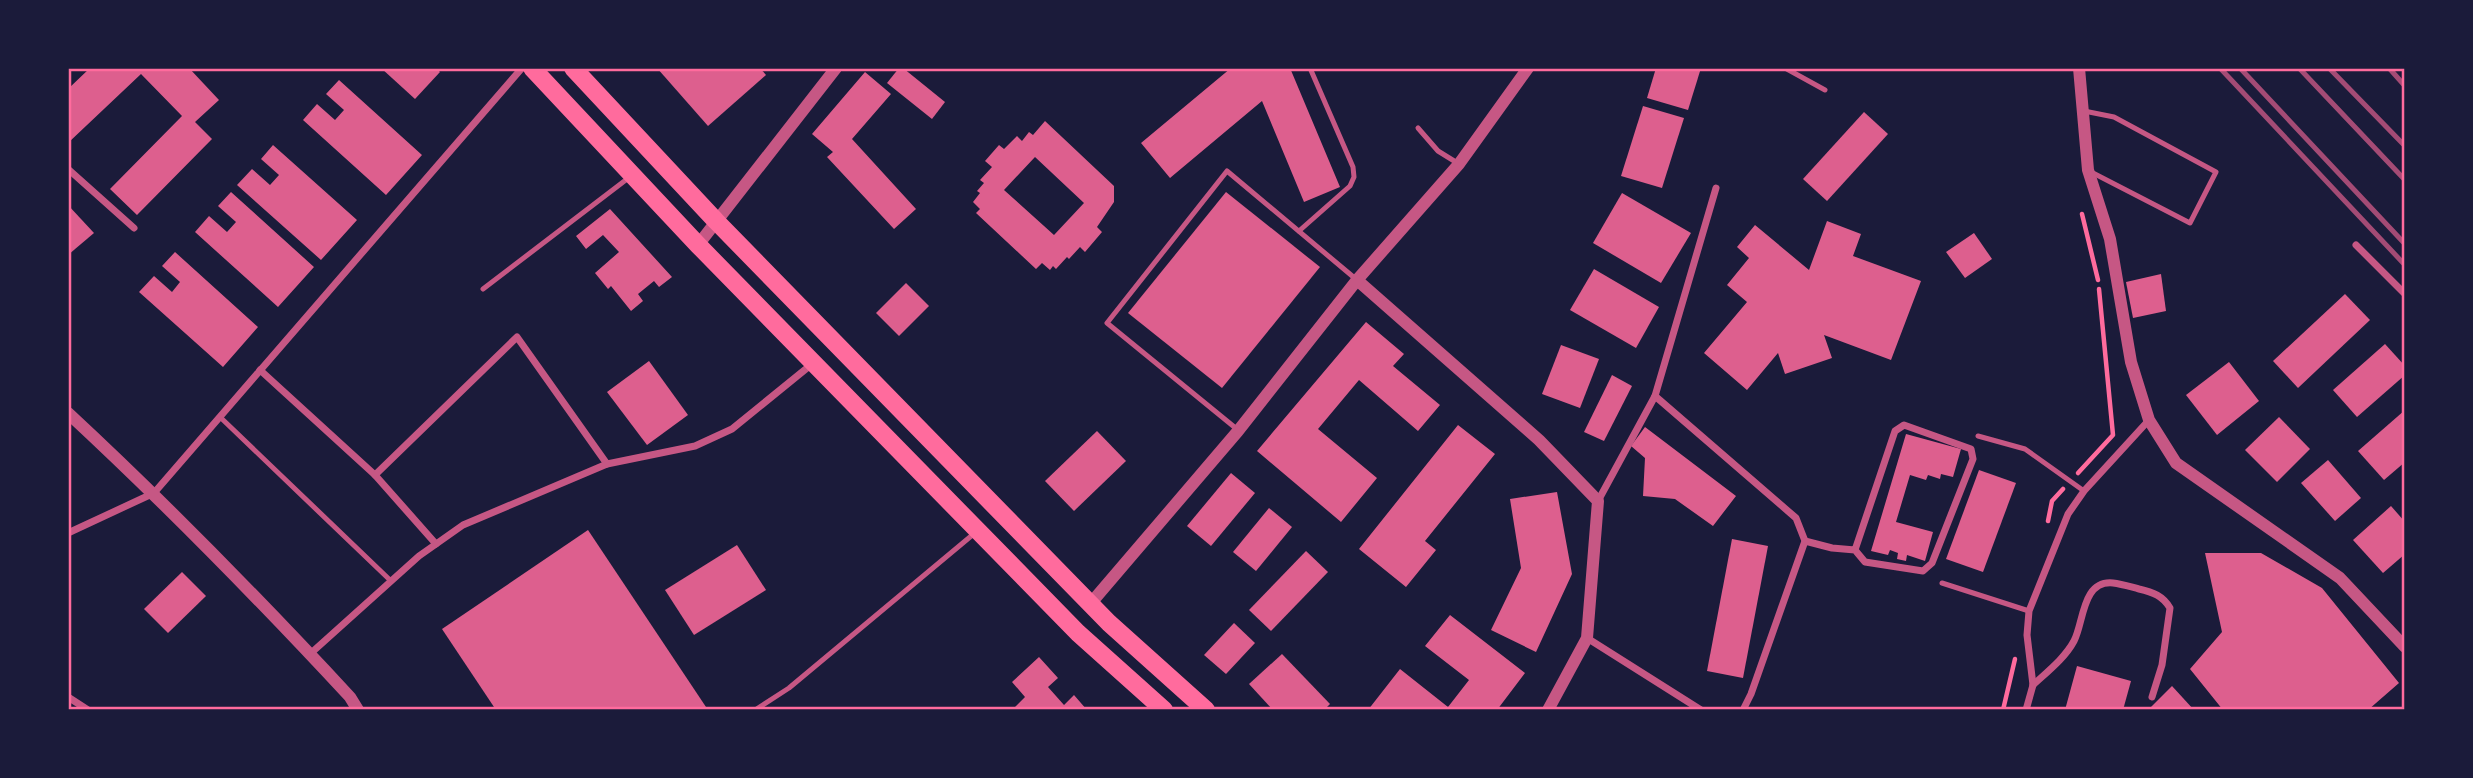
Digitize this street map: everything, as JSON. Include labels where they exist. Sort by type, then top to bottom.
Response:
[{"type":"main road","points":[[532,68],[698,245],[1090,644],[1164,710]]},
{"type":"main road","points":[[573,68],[716,221],[1109,623],[1206,710]]},
{"type":"street","points":[[68,533],[154,493],[522,68]]},
{"type":"street","points":[[698,245],[836,68]]},
{"type":"street","points":[[1091,603],[1238,431],[1357,280],[1459,164],[1528,68]]},
{"type":"street","points":[[2080,68],[2088,170],[2109,239],[2131,362],[2149,420],[2176,463],[2340,578],[2405,648]]},
{"type":"street","points":[[68,169],[134,228]]},
{"type":"street","points":[[1548,710],[1587,638],[1598,501],[1656,396],[1716,188]]},
{"type":"street","points":[[2356,245],[2405,294]]},
{"type":"street","points":[[1357,280],[1539,440],[1598,501]]},
{"type":"street","points":[[375,475],[517,337],[607,464]]},
{"type":"street","points":[[310,654],[419,556],[463,525],[607,464],[695,446],[732,429],[813,362]]},
{"type":"street","points":[[260,370],[375,475],[436,544]]},
{"type":"street","points":[[1656,396],[1796,518],[1805,541],[1751,694],[1742,710]]},
{"type":"street","points":[[68,413],[154,493],[310,654],[350,697],[358,710]]},
{"type":"street","points":[[2026,710],[2034,685],[2026,635],[2029,611],[2068,514],[2084,491],[2149,420]]},
{"type":"street","points":[[1805,541],[1832,548],[1855,550],[1865,562],[1923,571],[1933,563],[1973,459],[1971,449],[1904,425],[1895,431],[1855,550]]},
{"type":"street","points":[[2034,685],[2074,641],[2090,594],[2101,584],[2111,582],[2152,592],[2166,600],[2170,608],[2162,665],[2152,697]]},
{"type":"street","points":[[1587,638],[1701,710]]},
{"type":"street","points":[[68,697],[88,710]]},
{"type":"lane","points":[[1299,231],[1344,193],[1354,177],[1353,167],[1310,68]]},
{"type":"lane","points":[[1785,68],[1825,90]]},
{"type":"lane","points":[[2084,111],[2114,117],[2216,172],[2190,223],[2088,170]]},
{"type":"lane","points":[[1418,128],[1438,151],[1459,164]]},
{"type":"lane","points":[[1238,431],[1107,323],[1227,171],[1357,280]]},
{"type":"lane","points":[[483,289],[633,175]]},
{"type":"lane","points":[[220,417],[391,581]]},
{"type":"lane","points":[[1978,436],[2025,449],[2084,491]]},
{"type":"lane","points":[[755,710],[789,688],[978,530]]},
{"type":"lane","points":[[1942,583],[2029,611]]},
{"type":"path","points":[[2046,527],[2052,501],[2113,435],[2099,286],[2081,207]]},
{"type":"path","points":[[2003,710],[2016,658]]},
{"type":"building","points":[[90,68],[189,68],[219,100],[195,122],[212,139],[137,215],[110,189],[182,116],[141,74],[68,143],[68,89]]},
{"type":"building","points":[[381,68],[436,68],[440,72],[415,99]]},
{"type":"building","points":[[657,68],[760,68],[766,75],[708,126]]},
{"type":"building","points":[[899,68],[903,68],[945,102],[932,119],[887,83]]},
{"type":"building","points":[[1231,68],[1290,68],[1340,187],[1304,202],[1262,101],[1170,178],[1141,143]]},
{"type":"building","points":[[1656,68],[1701,68],[1688,110],[1647,98]]},
{"type":"building","points":[[865,72],[891,94],[852,139],[916,209],[894,229],[827,157],[833,152],[812,134]]},
{"type":"building","points":[[339,80],[422,155],[386,195],[303,120],[317,104],[335,120],[344,110],[326,94]]},
{"type":"building","points":[[1643,106],[1684,118],[1662,188],[1621,176]]},
{"type":"building","points":[[1864,112],[1888,134],[1827,201],[1803,179]]},
{"type":"building","points":[[1045,121],[1114,186],[1114,202],[1097,227],[1102,232],[1085,252],[1080,247],[1056,269],[1053,266],[1050,270],[1042,263],[1036,269],[976,213],[980,209],[973,202],[984,183],[980,180],[992,167],[985,161],[999,145],[1004,149],[1017,136],[1022,141],[1029,132],[1033,135]],"holes":[[[1035,157],[1084,203],[1054,235],[1004,190]]]},
{"type":"building","points":[[273,145],[357,220],[321,260],[237,185],[252,169],[270,185],[279,175],[261,159]]},
{"type":"building","points":[[231,192],[314,267],[278,307],[195,232],[209,216],[227,232],[236,222],[218,206]]},
{"type":"building","points":[[1226,192],[1320,267],[1222,388],[1128,313]]},
{"type":"building","points":[[1622,193],[1691,233],[1661,283],[1593,243]]},
{"type":"building","points":[[68,205],[94,233],[68,255]]},
{"type":"building","points":[[610,209],[672,277],[659,287],[654,281],[638,294],[643,301],[631,311],[611,286],[608,289],[595,273],[619,252],[603,235],[586,249],[576,236]]},
{"type":"building","points":[[1827,221],[1861,234],[1853,256],[1921,281],[1891,360],[1824,335],[1832,358],[1785,374],[1778,353],[1747,390],[1704,353],[1747,302],[1727,285],[1749,258],[1737,247],[1755,225],[1809,270]]},
{"type":"building","points":[[1974,233],[1992,259],[1965,278],[1946,252]]},
{"type":"building","points":[[175,252],[258,327],[223,367],[139,292],[154,276],[172,292],[180,282],[162,266]]},
{"type":"building","points":[[1594,269],[1659,307],[1636,348],[1570,310]]},
{"type":"building","points":[[2161,274],[2166,311],[2133,318],[2126,282]]},
{"type":"building","points":[[906,283],[929,306],[899,336],[876,313]]},
{"type":"building","points":[[2345,294],[2370,320],[2298,388],[2273,361]]},
{"type":"building","points":[[1366,322],[1404,354],[1393,366],[1440,405],[1418,431],[1359,380],[1318,429],[1377,478],[1341,522],[1257,451]]},
{"type":"building","points":[[2385,344],[2405,366],[2405,375],[2357,417],[2333,390]]},
{"type":"building","points":[[1561,345],[1599,359],[1580,408],[1542,394]]},
{"type":"building","points":[[649,361],[688,415],[647,445],[607,392]]},
{"type":"building","points":[[2229,362],[2259,401],[2217,435],[2186,395]]},
{"type":"building","points":[[1612,375],[1632,386],[1604,441],[1584,432]]},
{"type":"building","points":[[2405,410],[2405,462],[2384,480],[2358,451]]},
{"type":"building","points":[[2279,417],[2310,449],[2277,482],[2245,450]]},
{"type":"building","points":[[1458,425],[1495,454],[1425,541],[1436,550],[1406,587],[1359,549]]},
{"type":"building","points":[[1645,427],[1736,496],[1713,526],[1675,499],[1643,496],[1645,458],[1631,446]]},
{"type":"building","points":[[1097,431],[1126,461],[1074,511],[1045,481]]},
{"type":"building","points":[[1906,434],[1961,449],[1953,477],[1941,474],[1940,479],[1928,475],[1926,480],[1910,475],[1896,522],[1933,532],[1925,561],[1907,555],[1906,561],[1897,559],[1898,553],[1890,550],[1888,555],[1871,551]]},
{"type":"building","points":[[2328,460],[2361,498],[2335,521],[2301,483]]},
{"type":"building","points":[[1979,470],[2016,483],[1983,572],[1946,559]]},
{"type":"building","points":[[1231,473],[1255,493],[1211,546],[1187,526]]},
{"type":"building","points":[[1557,492],[1572,574],[1536,652],[1491,630],[1521,568],[1510,499]]},
{"type":"building","points":[[2391,506],[2405,522],[2405,554],[2383,573],[2353,540]]},
{"type":"building","points":[[1269,508],[1292,527],[1256,571],[1233,552]]},
{"type":"building","points":[[588,530],[708,710],[496,710],[442,629]]},
{"type":"building","points":[[1732,539],[1768,546],[1743,678],[1707,671]]},
{"type":"building","points":[[737,545],[766,590],[694,635],[665,590]]},
{"type":"building","points":[[1306,551],[1328,572],[1271,631],[1249,610]]},
{"type":"building","points":[[2205,553],[2261,553],[2322,588],[2399,683],[2368,710],[2223,710],[2190,669],[2222,632]]},
{"type":"building","points":[[182,572],[206,596],[168,633],[144,609]]},
{"type":"building","points":[[1450,615],[1525,673],[1497,710],[1368,710],[1400,669],[1448,707],[1469,680],[1425,646]]},
{"type":"building","points":[[1234,623],[1255,643],[1226,674],[1204,655]]},
{"type":"building","points":[[1282,654],[1330,704],[1324,710],[1273,710],[1249,684]]},
{"type":"building","points":[[1039,657],[1058,678],[1048,687],[1064,705],[1074,695],[1087,710],[1012,710],[1025,697],[1012,682]]},
{"type":"building","points":[[2077,666],[2131,681],[2123,710],[2065,710]]},
{"type":"building","points":[[2172,686],[2194,710],[2148,710]]},
{"type":"railway","points":[[2220,68],[2405,265]]},
{"type":"railway","points":[[2240,68],[2405,244]]},
{"type":"railway","points":[[2299,68],[2405,180]]},
{"type":"railway","points":[[2329,68],[2405,146]]},
{"type":"railway","points":[[2389,68],[2405,86]]}]
